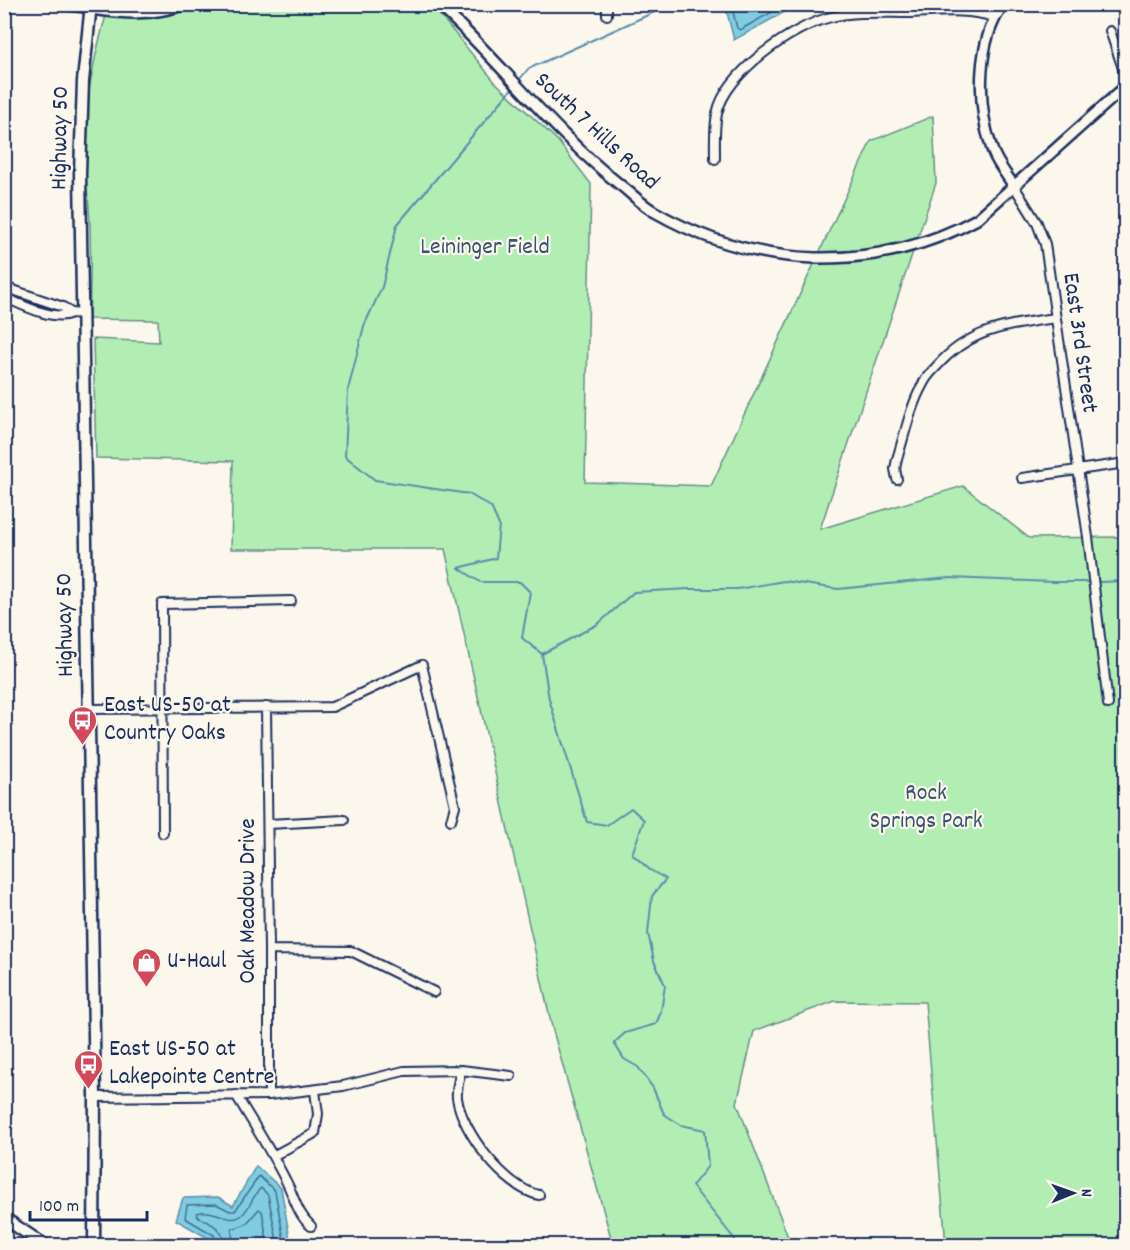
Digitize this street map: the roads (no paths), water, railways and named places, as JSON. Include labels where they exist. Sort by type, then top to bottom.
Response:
[{"type":"main road","name":"Highway 50","points":[[91,7],[80,129],[94,1097],[94,1245]]},
{"type":"main road","points":[[4,1218],[46,1245]]},
{"type":"street","points":[[58,4],[134,13],[159,12],[186,4]]},
{"type":"street","name":"South 7 Hills Road","points":[[438,4],[596,165],[653,211],[701,236],[780,255],[844,258],[878,254],[953,232],[977,219],[1125,86]]},
{"type":"street","points":[[607,4],[607,15]]},
{"type":"street","name":"East 3rd Street","points":[[1004,4],[994,17],[986,41],[982,69],[984,112],[991,148],[1037,223],[1045,244],[1078,470],[1108,704]]},
{"type":"street","points":[[715,159],[717,113],[729,87],[748,66],[769,49],[813,22],[848,14],[973,11],[994,17]]},
{"type":"street","points":[[1110,32],[1125,77]]},
{"type":"street","points":[[4,287],[71,313]]},
{"type":"street","points":[[4,297],[52,315],[83,314]]},
{"type":"street","points":[[897,479],[895,469],[897,459],[915,399],[924,381],[942,360],[968,339],[983,332],[1008,325],[1055,318]]},
{"type":"street","points":[[1022,478],[1125,463]]},
{"type":"street","points":[[163,833],[162,604],[291,601]]},
{"type":"street","points":[[88,710],[332,707],[422,665],[455,806],[451,820]]},
{"type":"street","name":"Oak Meadow Drive","points":[[266,707],[269,1095]]},
{"type":"street","points":[[268,824],[344,819]]},
{"type":"street","points":[[269,950],[351,951],[434,992]]},
{"type":"street","points":[[94,1097],[269,1095],[315,1091],[404,1071],[460,1070],[512,1076]]},
{"type":"street","points":[[460,1070],[456,1096],[468,1128],[492,1161],[513,1184],[527,1193],[539,1195]]},
{"type":"street","points":[[273,1156],[315,1133],[318,1114],[315,1091]]},
{"type":"street","points":[[236,1095],[273,1156],[302,1218],[311,1226]]},
{"type":"water","points":[[725,4],[794,5],[734,40]]},
{"type":"water","points":[[256,1166],[281,1188],[291,1245],[211,1245],[210,1239],[176,1220],[183,1198],[218,1197],[233,1206]]},
{"type":"waterway","points":[[520,79],[528,69],[659,10],[661,4]]},
{"type":"waterway","points":[[511,90],[397,225],[382,287],[364,326],[348,390],[345,456],[375,480],[469,494],[491,507],[499,525],[496,558],[459,568],[480,582],[520,582],[530,592],[522,638],[542,654]]},
{"type":"waterway","points":[[542,654],[598,624],[634,592],[738,589],[784,581],[838,589],[949,578],[1087,582]]},
{"type":"waterway","points":[[1100,582],[1126,581]]},
{"type":"waterway","points":[[542,654],[549,699],[587,822],[607,825],[631,808],[644,820],[632,854],[650,870],[666,879],[652,896],[648,933],[654,961],[665,985],[661,1012],[656,1024],[625,1033],[614,1043],[624,1059],[638,1067],[653,1088],[664,1114],[681,1125],[705,1130],[708,1166],[692,1186],[740,1246]]},
{"type":"place","name":"East US-50 at Country Oaks","points":[[83,746]]},
{"type":"place","name":"U-Haul","points":[[146,988]]},
{"type":"place","name":"East US-50 at Lakepointe Centre","points":[[88,1090]]},
{"type":"park label","name":"Leininger Field","points":[[485,248]]},
{"type":"park label","name":"Rock Springs Park","points":[[926,808]]}]
